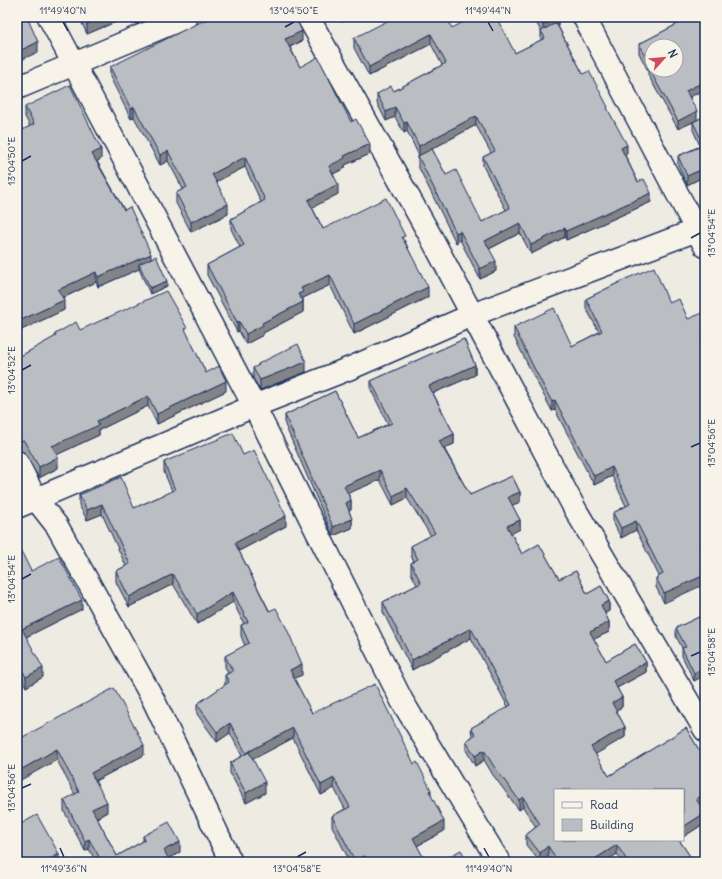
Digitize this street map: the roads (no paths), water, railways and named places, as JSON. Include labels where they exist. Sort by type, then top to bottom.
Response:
[{"type":"street","points":[[48,17],[254,406],[402,701],[499,862]]},
{"type":"street","points":[[17,88],[186,17]]},
{"type":"street","points":[[308,17],[431,237],[575,509],[705,730]]},
{"type":"street","points":[[26,502],[254,406],[353,367],[472,315],[702,234],[584,17]]},
{"type":"street","points":[[17,462],[26,502],[57,526],[153,699],[231,862]]}]
